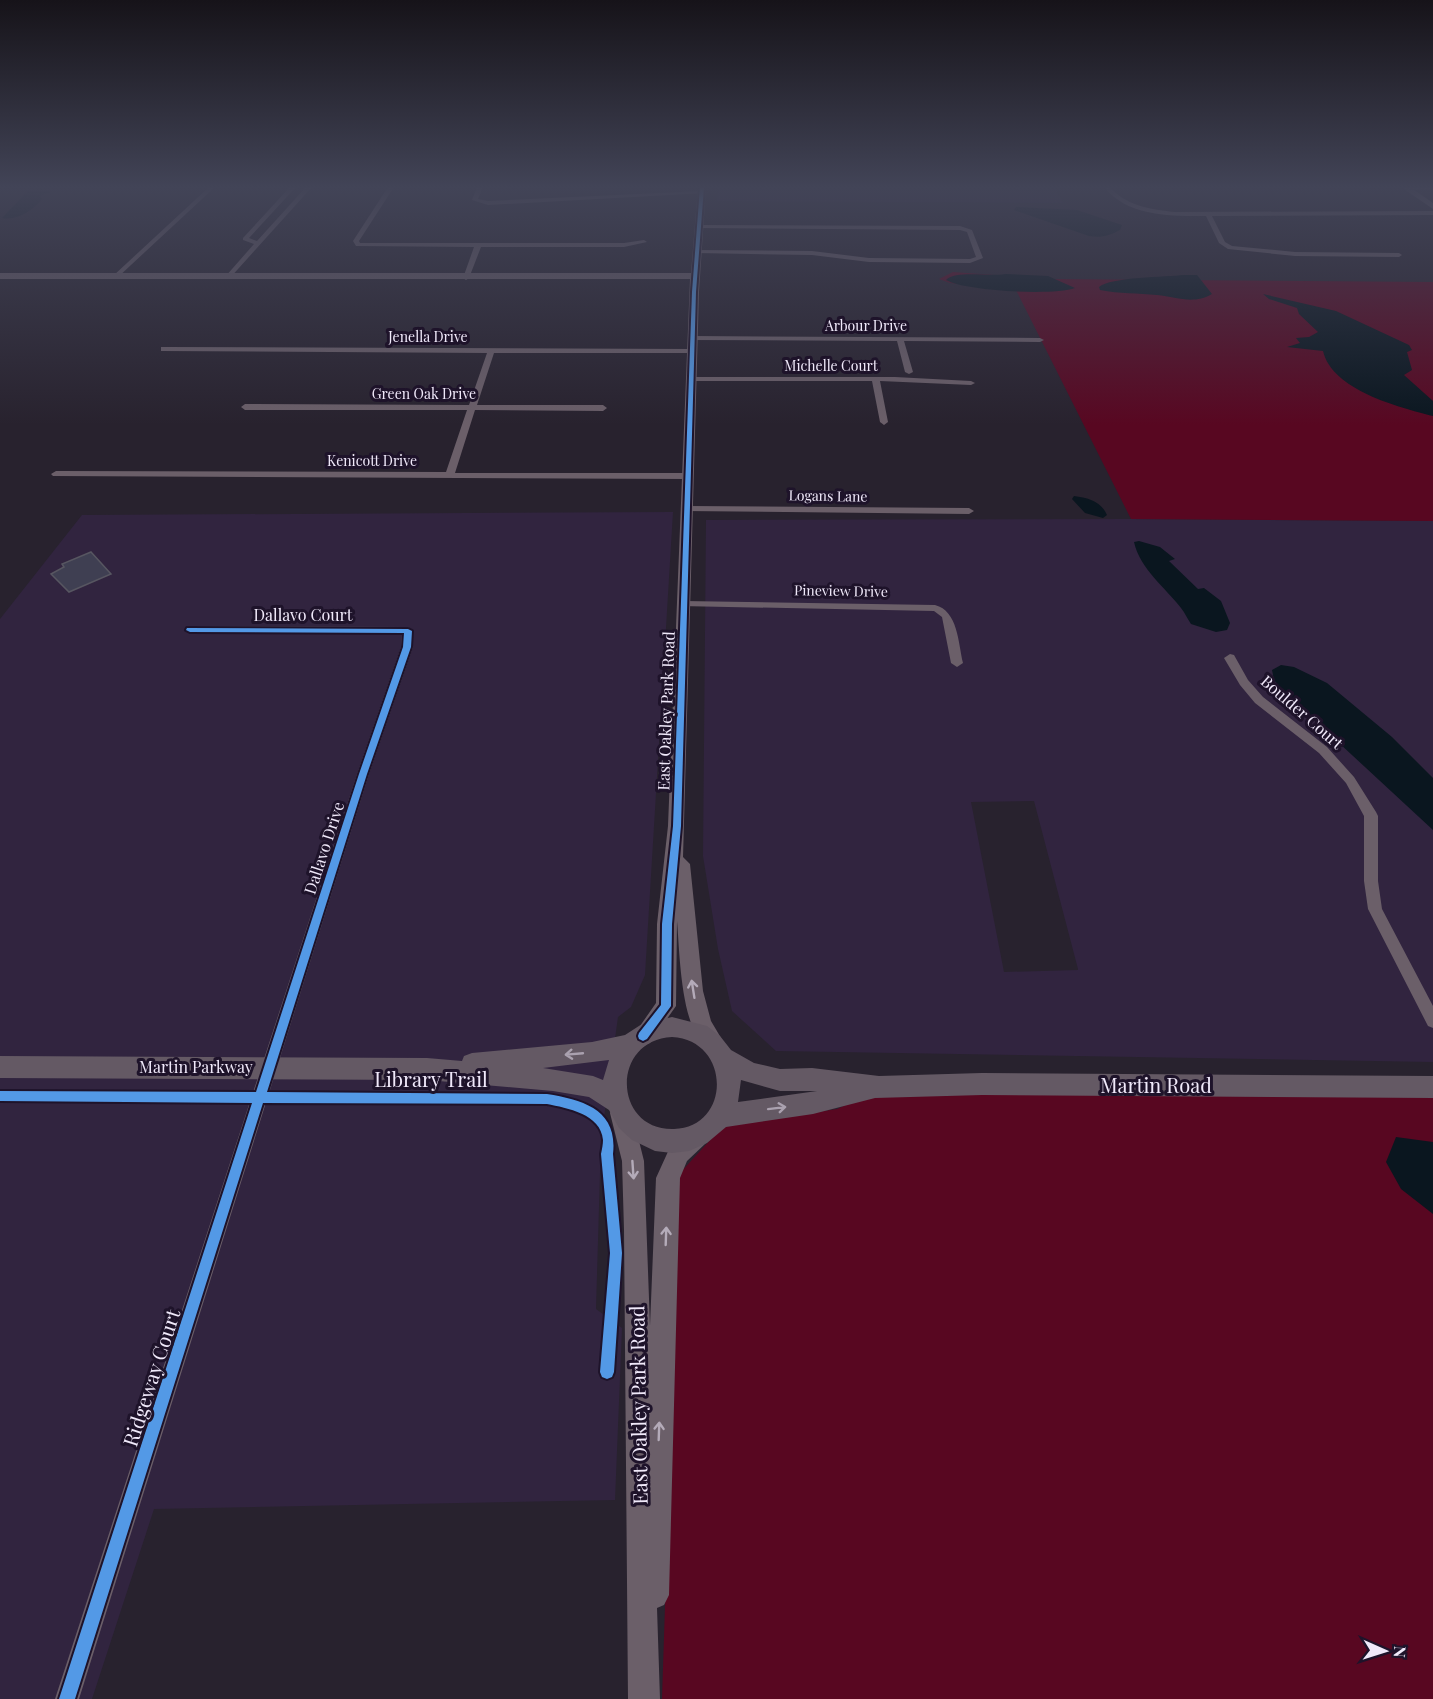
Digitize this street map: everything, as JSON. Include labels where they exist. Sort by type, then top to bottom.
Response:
[{"type":"main road","points":[[680,1028],[698,1033],[720,1051],[730,1073],[727,1102],[711,1123],[685,1138],[657,1137],[632,1126],[618,1107],[613,1085],[615,1070],[637,1040],[661,1029],[680,1028]]},
{"type":"main road","name":"Martin Parkway","points":[[427,1069],[592,1053],[637,1040]]},
{"type":"main road","name":"Martin Road","points":[[720,1051],[750,1073],[780,1080],[812,1079],[879,1087],[982,1084],[1433,1087]]},
{"type":"main road","name":"Martin Parkway","points":[[0,1067],[427,1069],[553,1080],[593,1088],[618,1107]]},
{"type":"main road","name":"Martin Road","points":[[711,1123],[813,1103],[879,1087]]},
{"type":"street","points":[[115,277],[127,266]]},
{"type":"street","points":[[227,278],[237,266]]},
{"type":"street","points":[[466,278],[470,266]]},
{"type":"street","name":"East Oakley Park Road","points":[[637,1040],[666,1006],[667,924],[677,826],[695,266]]},
{"type":"street","points":[[0,276],[227,278],[694,276]]},
{"type":"street","name":"Arbour Drive","points":[[692,338],[1040,340]]},
{"type":"street","points":[[900,340],[909,372]]},
{"type":"street","name":"Jenella Drive","points":[[164,350],[692,351]]},
{"type":"street","points":[[450,474],[491,351]]},
{"type":"street","name":"Michelle Court","points":[[691,379],[876,380],[971,384]]},
{"type":"street","points":[[876,380],[884,422]]},
{"type":"street","name":"Green Oak Drive","points":[[245,407],[603,408]]},
{"type":"street","name":"Kenicott Drive","points":[[56,474],[688,476]]},
{"type":"street","name":"Logans Lane","points":[[687,509],[969,511]]},
{"type":"street","name":"Pineview Drive","points":[[684,604],[935,608],[943,611],[948,617],[957,663]]},
{"type":"street","name":"Dallavo Court","points":[[190,630],[408,630],[407,638]]},
{"type":"street","name":"Dallavo Drive","points":[[270,1067],[407,638]]},
{"type":"street","name":"Boulder Court","points":[[1230,658],[1244,682],[1259,700],[1323,750],[1350,780],[1371,816],[1371,881],[1375,909],[1433,1021]]},
{"type":"street","name":"East Oakley Park Road","points":[[677,826],[693,991],[702,1024],[720,1051]]},
{"type":"street","name":"Ridgeway Court","points":[[67,1699],[270,1067]]},
{"type":"street","name":"East Oakley Park Road","points":[[618,1107],[633,1161],[644,1699]]},
{"type":"street","name":"East Oakley Park Road","points":[[650,1699],[668,1178],[679,1153],[711,1123]]},
{"type":"shaded area","points":[[953,272],[1050,279],[1433,282],[1433,521],[1131,519],[1016,290],[950,283],[939,279]]},
{"type":"shaded area","points":[[673,512],[645,975],[631,1007],[618,1017],[601,1139],[596,1309],[622,1328],[615,1500],[154,1509],[92,1699],[0,1699],[0,619],[82,515]]},
{"type":"shaded area","points":[[706,520],[1433,521],[1433,1062],[776,1051],[732,1011],[718,949],[703,856]],"holes":[[[1034,801],[1078,970],[1004,972],[971,802]]]},
{"type":"shaded area","points":[[874,1092],[1433,1094],[1433,1699],[662,1699],[679,1174],[723,1126],[837,1109]]},
{"type":"water","points":[[965,274],[1048,276],[1075,288],[1048,292],[1009,291],[971,287],[946,280]]},
{"type":"water","points":[[1197,275],[1212,294],[1192,300],[1107,291],[1100,290],[1099,287],[1126,279]]},
{"type":"water","points":[[1263,294],[1336,311],[1409,345],[1412,350],[1407,352],[1412,370],[1404,375],[1433,401],[1433,416],[1402,408],[1368,395],[1339,376],[1329,365],[1323,351],[1287,347],[1300,343],[1296,338],[1309,337],[1318,332],[1299,314],[1297,308],[1269,299]]},
{"type":"water","points":[[1074,496],[1098,503],[1107,515],[1103,518],[1085,513],[1072,499]]},
{"type":"water","points":[[1139,541],[1160,547],[1175,559],[1169,561],[1198,589],[1204,588],[1221,601],[1230,623],[1227,630],[1216,632],[1191,624],[1181,608],[1142,561],[1134,542]]},
{"type":"water","points":[[1281,665],[1294,667],[1327,683],[1392,737],[1433,778],[1433,830],[1285,693],[1274,680],[1272,670]]},
{"type":"water","points":[[1396,1137],[1433,1142],[1433,1214],[1401,1189],[1386,1162]]},
{"type":"building","points":[[91,552],[111,574],[69,592],[51,574],[64,567],[62,564]]},
{"type":"cycle path","points":[[643,1036],[666,1006],[667,924],[677,826],[696,266]]},
{"type":"cycle path","points":[[67,1699],[363,774],[407,647],[408,631],[190,630]]},
{"type":"cycle path","name":"Library Trail","points":[[0,1096],[547,1099],[582,1108],[601,1121],[609,1141],[607,1154],[616,1253],[607,1372]]}]
